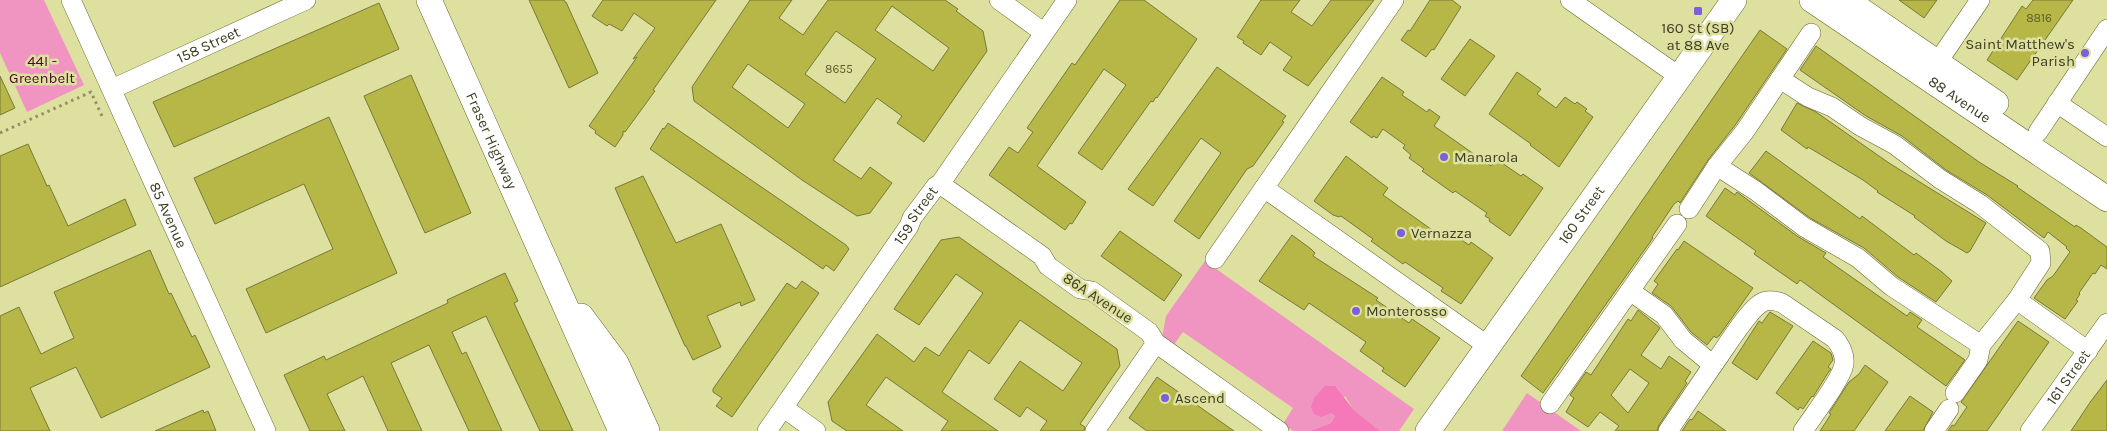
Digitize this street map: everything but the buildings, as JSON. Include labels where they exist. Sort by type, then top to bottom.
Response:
[{"type":"main road","name":"Fraser Highway","points":[[429,0],[622,431]]},
{"type":"main road","name":"160 Street","points":[[1428,431],[1734,0]]},
{"type":"main road","name":"88 Avenue","points":[[1812,0],[2107,199]]},
{"type":"main road","name":"88 Avenue","points":[[1855,2],[1937,63],[2107,179]]},
{"type":"main road","name":"Fraser Highway","points":[[554,280],[616,363],[647,431]]},
{"type":"street","name":"85 Avenue","points":[[71,0],[266,431]]},
{"type":"street","name":"158 Street","points":[[112,89],[306,0]]},
{"type":"street","points":[[999,0],[1044,32]]},
{"type":"street","name":"159 Street","points":[[766,431],[784,408],[909,226],[912,218],[936,186],[940,184],[1067,0]]},
{"type":"street","points":[[1214,259],[1394,0]]},
{"type":"street","points":[[1570,0],[1680,77]]},
{"type":"street","points":[[1937,63],[1980,0]]},
{"type":"street","points":[[2038,132],[2107,29]]},
{"type":"street","points":[[1689,209],[1717,166],[1745,131],[1811,33]]},
{"type":"street","points":[[1780,79],[1808,97],[1832,107],[1860,126],[1895,145],[1940,179],[1980,204],[2040,251],[2041,263],[2017,300],[1981,345],[1978,360],[1934,431]]},
{"type":"street","points":[[2057,103],[2107,137]]},
{"type":"street","points":[[1717,166],[1756,191],[1804,227],[1858,258],[1902,294],[1981,345]]},
{"type":"street","name":"86A Avenue","points":[[940,184],[1042,256],[1048,266],[1080,289],[1092,291],[1149,332],[1156,343],[1267,428]]},
{"type":"street","points":[[1264,188],[1488,346]]},
{"type":"street","points":[[1550,404],[1677,224]]},
{"type":"street","points":[[1630,290],[1664,315],[1683,340],[1713,365]]},
{"type":"street","points":[[1668,431],[1753,309],[1762,302],[1772,300],[1782,303],[1835,339],[1842,347],[1844,367],[1805,430]]},
{"type":"street","points":[[2017,300],[2088,351]]},
{"type":"street","name":"161 Street","points":[[2030,431],[2107,323]]},
{"type":"street","points":[[1095,431],[1156,343]]},
{"type":"street","points":[[784,408],[816,431]]},
{"type":"path","points":[[0,133],[90,92]]},
{"type":"green space","name":"44I - Greenbelt","points":[[0,0],[44,0],[84,85],[27,112],[0,53]]},
{"type":"green space","points":[[1205,261],[1414,409],[1399,431],[1380,431],[1353,409],[1345,396],[1331,413],[1335,416],[1331,423],[1310,431],[1293,431],[1283,424],[1293,408],[1183,332],[1173,346],[1162,338],[1166,316]]},
{"type":"green space","points":[[1527,393],[1581,431],[1502,431]]},
{"type":"shaded area","points":[[1325,386],[1335,386],[1353,409],[1380,431],[1310,431],[1331,423],[1335,416],[1331,413],[1321,417],[1314,414],[1311,407],[1314,398]]},
{"type":"place","name":"160 St (SB) at 88 Ave","points":[[1698,11]]},
{"type":"place","name":"Saint Matthew's Parish","points":[[2085,53]]},
{"type":"place","name":"Manarola","points":[[1444,157]]},
{"type":"place","name":"Vernazza","points":[[1401,233]]},
{"type":"place","name":"Monterosso","points":[[1356,311]]},
{"type":"place","name":"Ascend","points":[[1165,398]]}]
